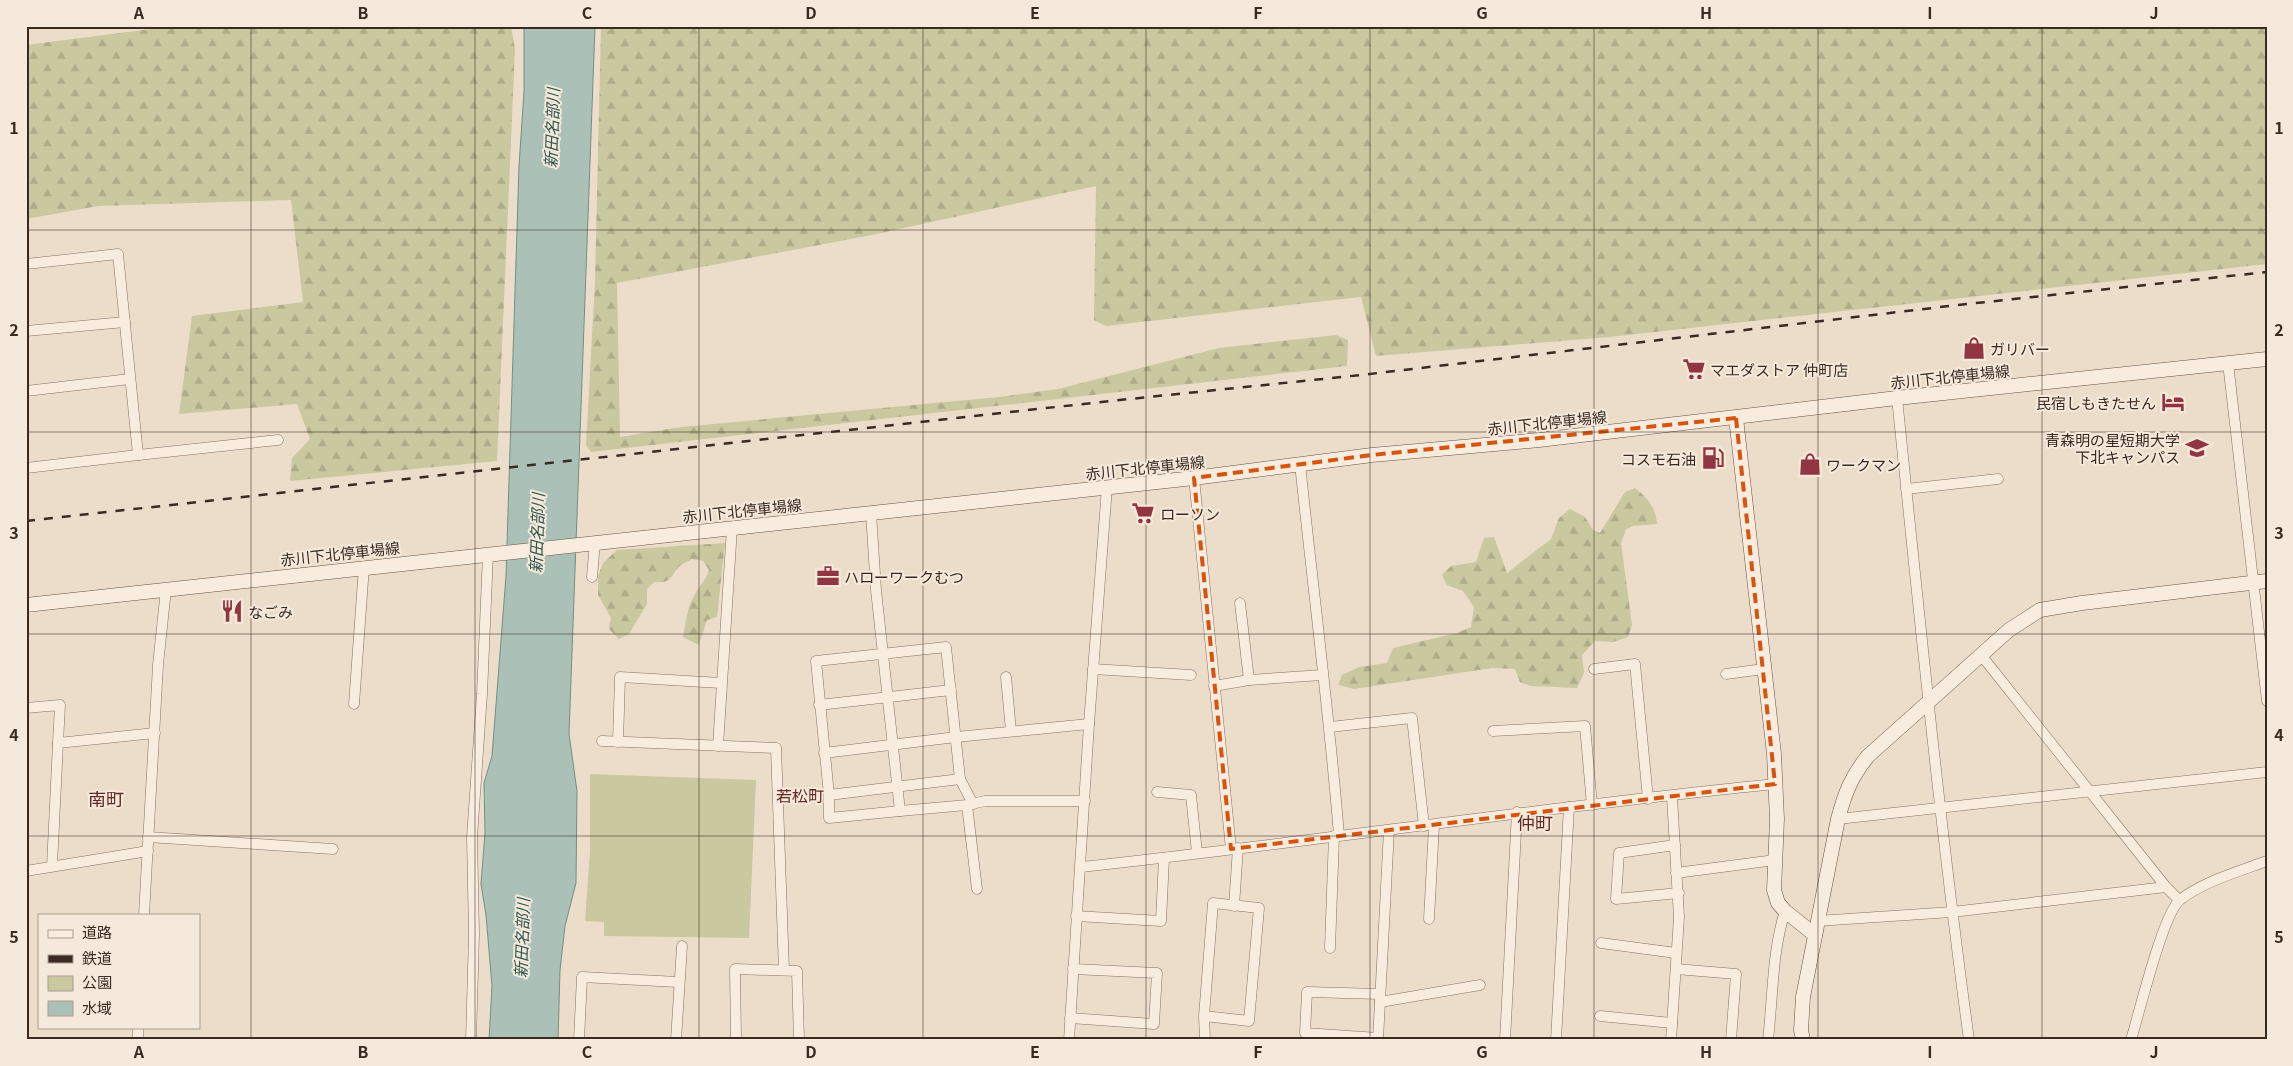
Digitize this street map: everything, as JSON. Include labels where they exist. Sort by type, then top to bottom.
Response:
[{"type":"main road","name":"赤川下北停車場線","points":[[26,605],[490,553],[1194,478],[1372,454],[1539,440],[1897,398],[2267,359]]},
{"type":"main road","points":[[1736,418],[1774,754],[1777,819],[1774,890],[1778,903],[1798,924],[1816,928]]},
{"type":"main road","points":[[1803,1040],[1801,1030],[1804,998],[1838,818],[1846,790],[1855,772],[1868,756],[2009,630],[2040,610],[2082,603],[2261,582]]},
{"type":"street","points":[[26,264],[118,254],[138,455]]},
{"type":"street","points":[[26,331],[124,322]]},
{"type":"street","points":[[2228,364],[2261,582],[2267,701]]},
{"type":"street","points":[[26,391],[130,379]]},
{"type":"street","points":[[1897,398],[1928,704],[1969,1040]]},
{"type":"street","points":[[26,468],[278,440]]},
{"type":"street","points":[[1300,464],[1322,674],[1330,727],[1336,836],[1330,948]]},
{"type":"street","points":[[1194,478],[1214,686],[1234,849],[1234,906]]},
{"type":"street","points":[[1906,489],[1998,479]]},
{"type":"street","points":[[1069,1040],[1089,724],[1107,487]]},
{"type":"street","points":[[871,513],[876,590],[900,811]]},
{"type":"street","points":[[718,746],[732,528]]},
{"type":"street","points":[[592,576],[595,542]]},
{"type":"street","points":[[471,1040],[474,934],[472,837],[490,553]]},
{"type":"street","points":[[354,704],[364,567]]},
{"type":"street","points":[[144,914],[158,665],[166,589]]},
{"type":"street","points":[[1240,603],[1249,680]]},
{"type":"street","points":[[977,889],[970,804],[960,779],[946,647],[816,661],[829,795],[829,818],[970,804],[985,801],[1085,801]]},
{"type":"street","points":[[1981,655],[2088,791],[2166,887],[2179,900]]},
{"type":"street","points":[[1594,669],[1635,664],[1648,799]]},
{"type":"street","points":[[1093,669],[1191,675]]},
{"type":"street","points":[[1726,674],[1764,669]]},
{"type":"street","points":[[1214,686],[1249,680],[1322,674]]},
{"type":"street","points":[[618,742],[620,677],[721,683]]},
{"type":"street","points":[[1006,677],[1011,732]]},
{"type":"street","points":[[819,705],[951,690]]},
{"type":"street","points":[[26,708],[60,705],[52,866]]},
{"type":"street","points":[[1330,727],[1412,718],[1429,826],[1429,919]]},
{"type":"street","points":[[824,753],[892,744],[1089,724]]},
{"type":"street","points":[[1493,731],[1585,726],[1592,805]]},
{"type":"street","points":[[58,743],[155,733]]},
{"type":"street","points":[[602,741],[776,748],[784,970]]},
{"type":"street","points":[[1838,818],[2267,772]]},
{"type":"street","points":[[829,795],[960,779]]},
{"type":"street","points":[[1080,866],[1164,858],[1429,826],[1517,812],[1672,797],[1775,784]]},
{"type":"street","points":[[1157,792],[1191,795],[1197,854]]},
{"type":"street","points":[[1671,1040],[1679,917],[1672,797]]},
{"type":"street","points":[[1556,1040],[1569,807]]},
{"type":"street","points":[[1504,1040],[1517,812]]},
{"type":"street","points":[[1389,830],[1380,998],[1378,1039],[1304,1033],[1306,992],[1380,998],[1480,985]]},
{"type":"street","points":[[148,838],[333,849]]},
{"type":"street","points":[[1675,845],[1619,853],[1616,899],[1679,893]]},
{"type":"street","points":[[26,871],[148,851]]},
{"type":"street","points":[[1076,916],[1161,921],[1164,858]]},
{"type":"street","points":[[1676,872],[1775,860]]},
{"type":"street","points":[[2131,1040],[2169,914],[2179,900],[2214,880],[2267,861]]},
{"type":"street","points":[[1816,928],[2166,887]]},
{"type":"street","points":[[1204,1016],[1249,1022],[1259,908],[1212,903],[1204,1016],[1205,1040]]},
{"type":"street","points":[[1768,1040],[1774,957],[1779,929],[1785,911]]},
{"type":"street","points":[[1601,943],[1676,953]]},
{"type":"street","points":[[676,1040],[678,982],[682,946]]},
{"type":"street","points":[[736,1040],[735,969],[796,971],[799,1040]]},
{"type":"street","points":[[1070,1018],[1154,1024],[1157,972],[1073,969]]},
{"type":"street","points":[[1676,969],[1736,974],[1731,1040]]},
{"type":"street","points":[[579,1040],[582,977],[678,982]]},
{"type":"street","points":[[1600,1016],[1672,1023]]},
{"type":"highlighted area","points":[[1736,418],[1775,784],[1231,849],[1194,478],[1372,455]]},
{"type":"green space","points":[[175,26],[511,26],[515,49],[497,461],[290,481],[292,458],[310,439],[297,404],[179,414],[192,316],[303,302],[291,200],[98,206],[26,219],[26,45]]},
{"type":"green space","points":[[601,26],[2267,26],[2267,264],[1610,337],[1376,356],[1361,297],[1106,326],[1094,320],[1096,186],[872,235],[617,283],[620,437],[681,427],[999,397],[1058,389],[1219,348],[1336,335],[1348,340],[1347,366],[591,452],[586,445],[595,281]]},
{"type":"green space","points":[[1635,488],[1650,504],[1655,513],[1657,524],[1633,526],[1626,529],[1621,543],[1632,625],[1628,637],[1613,642],[1595,641],[1582,655],[1584,673],[1577,688],[1530,686],[1520,682],[1515,669],[1492,668],[1354,689],[1338,685],[1342,675],[1359,667],[1387,663],[1393,648],[1457,633],[1471,627],[1474,607],[1463,591],[1447,585],[1442,575],[1451,566],[1476,562],[1484,538],[1494,537],[1507,573],[1551,539],[1559,518],[1570,509],[1585,517],[1593,530],[1600,533],[1625,492]]},
{"type":"green space","points":[[725,543],[717,617],[707,620],[699,645],[683,637],[690,604],[709,570],[703,561],[692,559],[681,565],[665,582],[654,582],[647,589],[647,604],[629,634],[619,639],[609,629],[611,618],[598,595],[598,576],[603,563],[617,550]]},
{"type":"green space","points":[[590,774],[756,780],[749,938],[604,936],[604,922],[585,921],[590,851]]},
{"type":"water","name":"新田名部川","points":[[524,26],[595,26],[569,734],[577,791],[576,883],[565,926],[560,970],[558,1040],[489,1040],[492,986],[486,915],[481,884],[485,833],[484,783],[492,756],[506,576],[519,166],[524,92]]},
{"type":"railway","points":[[26,521],[1361,375],[1958,305],[2267,272]]},
{"type":"place","name":"ガリバー","points":[[1974,348]]},
{"type":"place","name":"マエダストア 仲町店","points":[[1694,369]]},
{"type":"place","name":"民宿しもきたせん","points":[[2173,402]]},
{"type":"place","name":"青森明の星短期大学 下北キャンパス","points":[[2197,448]]},
{"type":"place","name":"コスモ石油","points":[[1713,458]]},
{"type":"place","name":"ワークマン","points":[[1810,464]]},
{"type":"place","name":"ローソン","points":[[1143,513]]},
{"type":"place","name":"ハローワークむつ","points":[[828,576]]},
{"type":"place","name":"なごみ","points":[[232,611]]},
{"type":"district","name":"若松町","points":[[800,795]]},
{"type":"district","name":"南町","points":[[106,798]]},
{"type":"district","name":"仲町","points":[[1535,822]]}]
